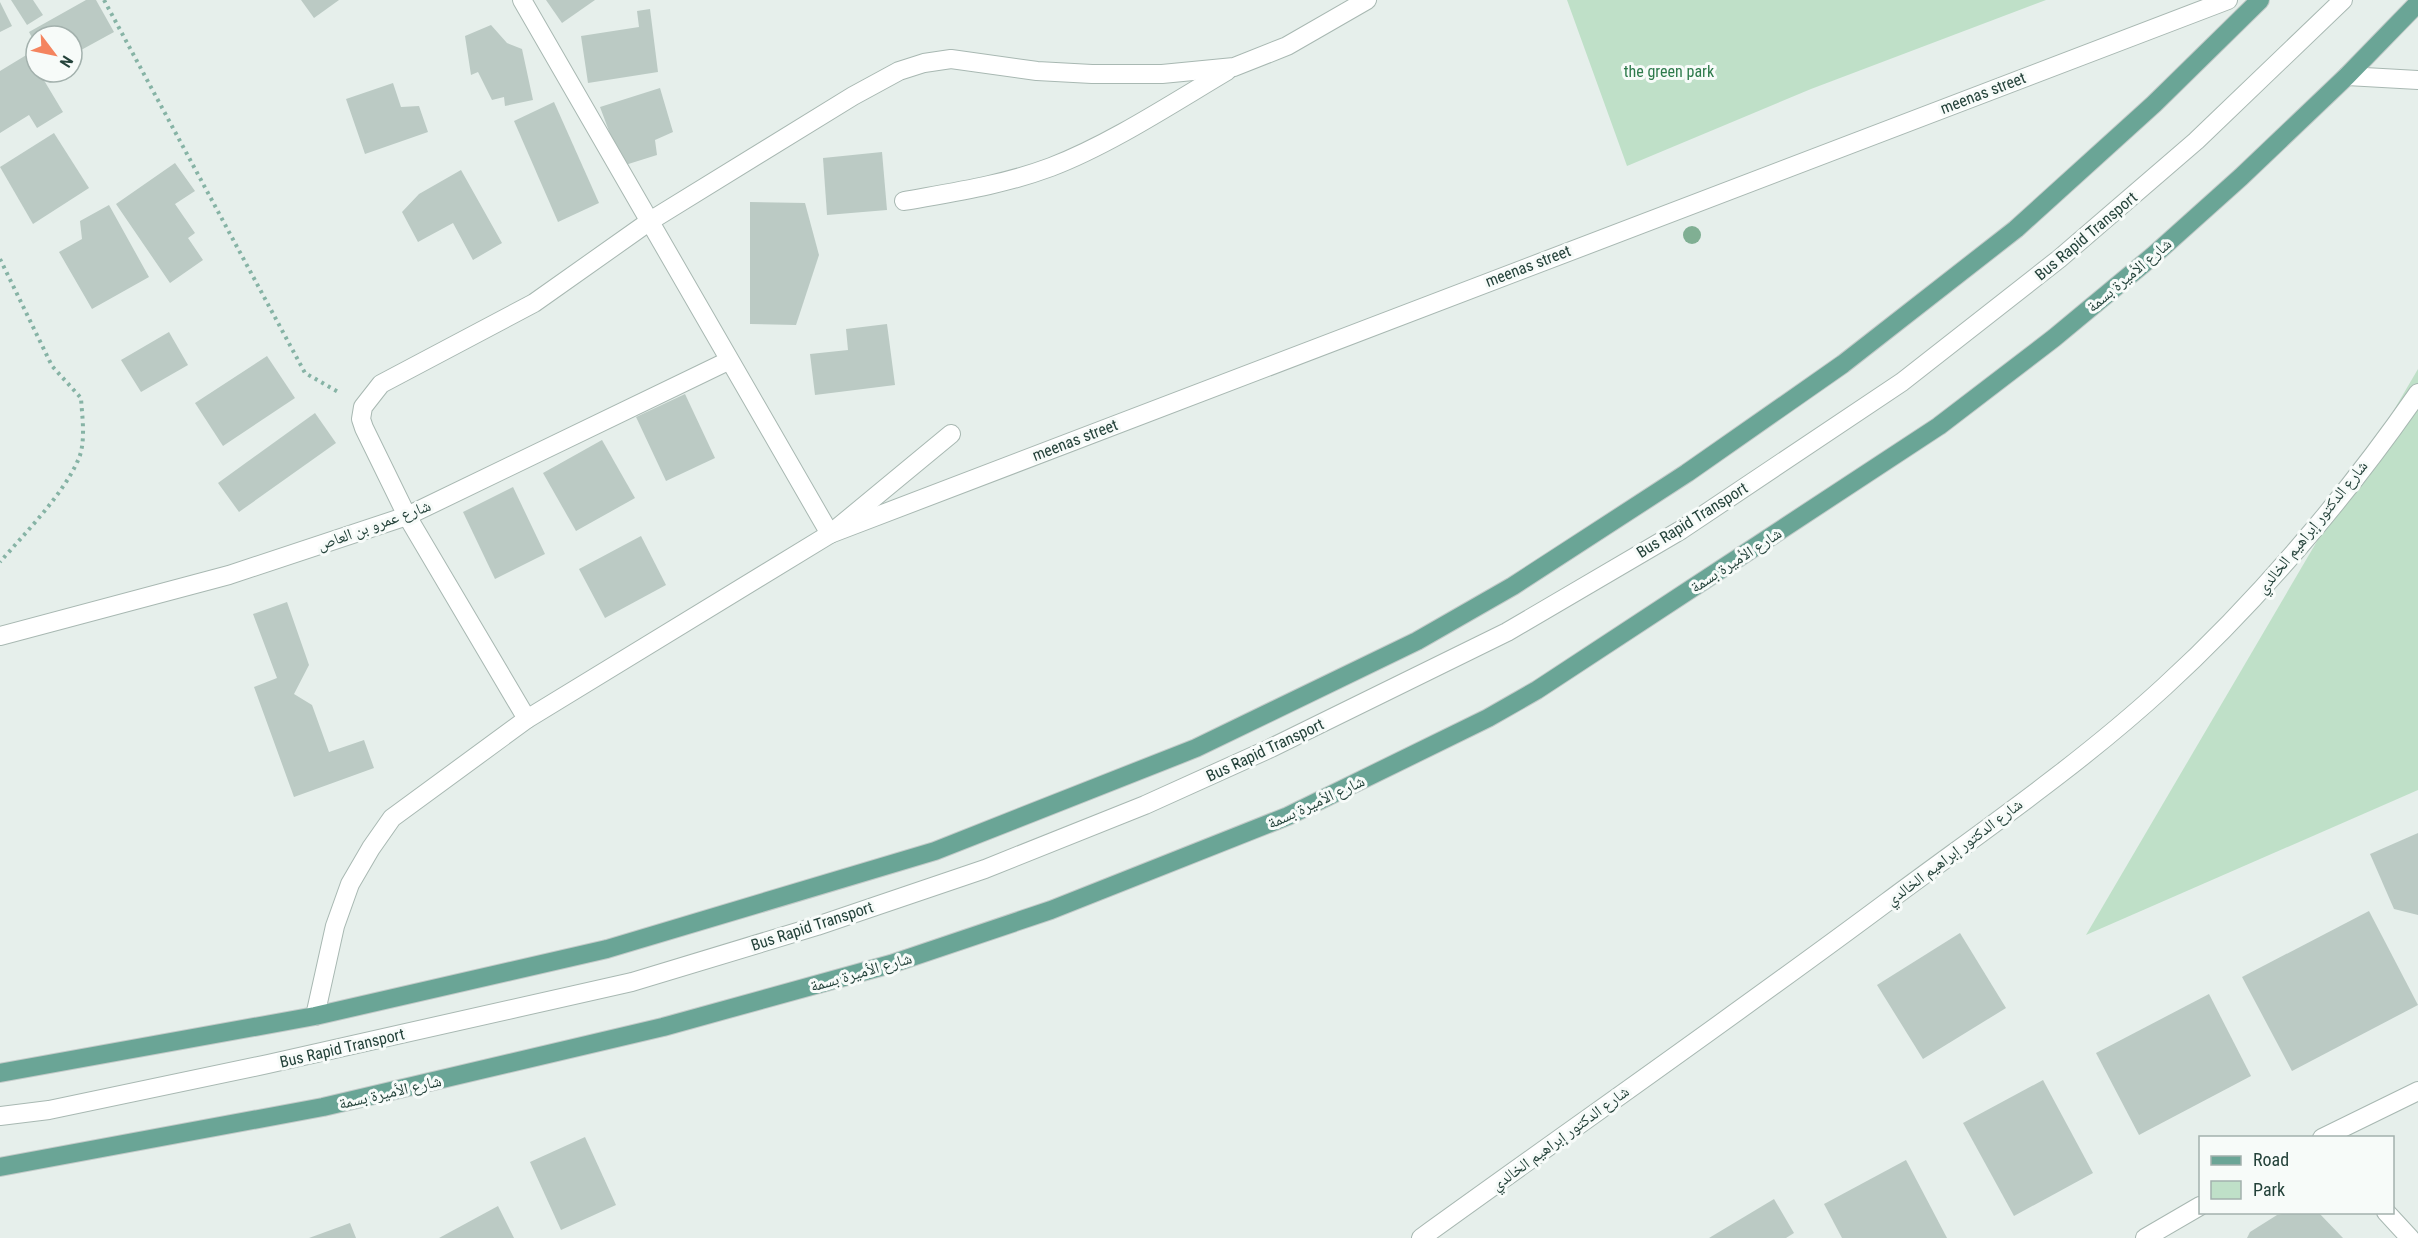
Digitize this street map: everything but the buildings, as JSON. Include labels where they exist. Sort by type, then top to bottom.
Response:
[{"type":"main road","points":[[0,1073],[315,1016],[608,949],[935,851],[1196,748],[1417,641],[1572,549],[1843,364],[2016,229],[2154,104],[2260,0]]},
{"type":"main road","name":"شارع الأميرة بسمة","points":[[0,1167],[323,1107],[663,1028],[891,964],[1051,910],[1288,816],[1488,718],[1537,690],[1939,426],[2054,338],[2154,255],[2347,76],[2418,3]]},
{"type":"street","points":[[522,0],[728,361],[830,534]]},
{"type":"street","points":[[904,201],[1000,184],[1053,166],[1134,126],[1234,67],[1287,46],[1366,0]]},
{"type":"street","name":"meenas street","points":[[830,534],[2228,0]]},
{"type":"street","name":"Bus Rapid Transport","points":[[0,1116],[49,1110],[268,1064],[632,982],[817,926],[985,869],[1145,805],[1271,748],[1507,632],[1681,530],[1902,382],[2060,260],[2196,141],[2343,0]]},
{"type":"street","points":[[527,719],[407,516],[364,428],[361,419],[363,407],[381,384],[534,303],[650,221],[853,96],[899,71],[924,63],[951,59],[1037,71],[1092,74],[1162,74],[1234,67]]},
{"type":"street","points":[[2347,76],[2418,80]]},
{"type":"street","name":"شارع عمرو بن العاص","points":[[0,636],[229,575],[407,516],[728,361]]},
{"type":"street","name":"شارع الدكتور إبراهيم الخالدي","points":[[1421,1238],[1809,960],[2046,784],[2163,688],[2258,594],[2367,460],[2418,393]]},
{"type":"street","points":[[315,1016],[335,926],[350,884],[392,818],[527,719],[830,534],[951,434]]},
{"type":"street","points":[[2324,1136],[2418,1091]]},
{"type":"street","points":[[2157,1235],[2199,1207]]},
{"type":"street","points":[[2388,1214],[2410,1238]]},
{"type":"path","points":[[104,0],[305,373],[363,407]]},
{"type":"path","points":[[0,259],[52,366],[81,398],[82,440],[79,458],[58,492],[0,562]]},
{"type":"green space","name":"the green park","points":[[1567,0],[2046,0],[1811,89],[1627,166]]},
{"type":"green space","points":[[2418,369],[2418,790],[2086,935]]}]
